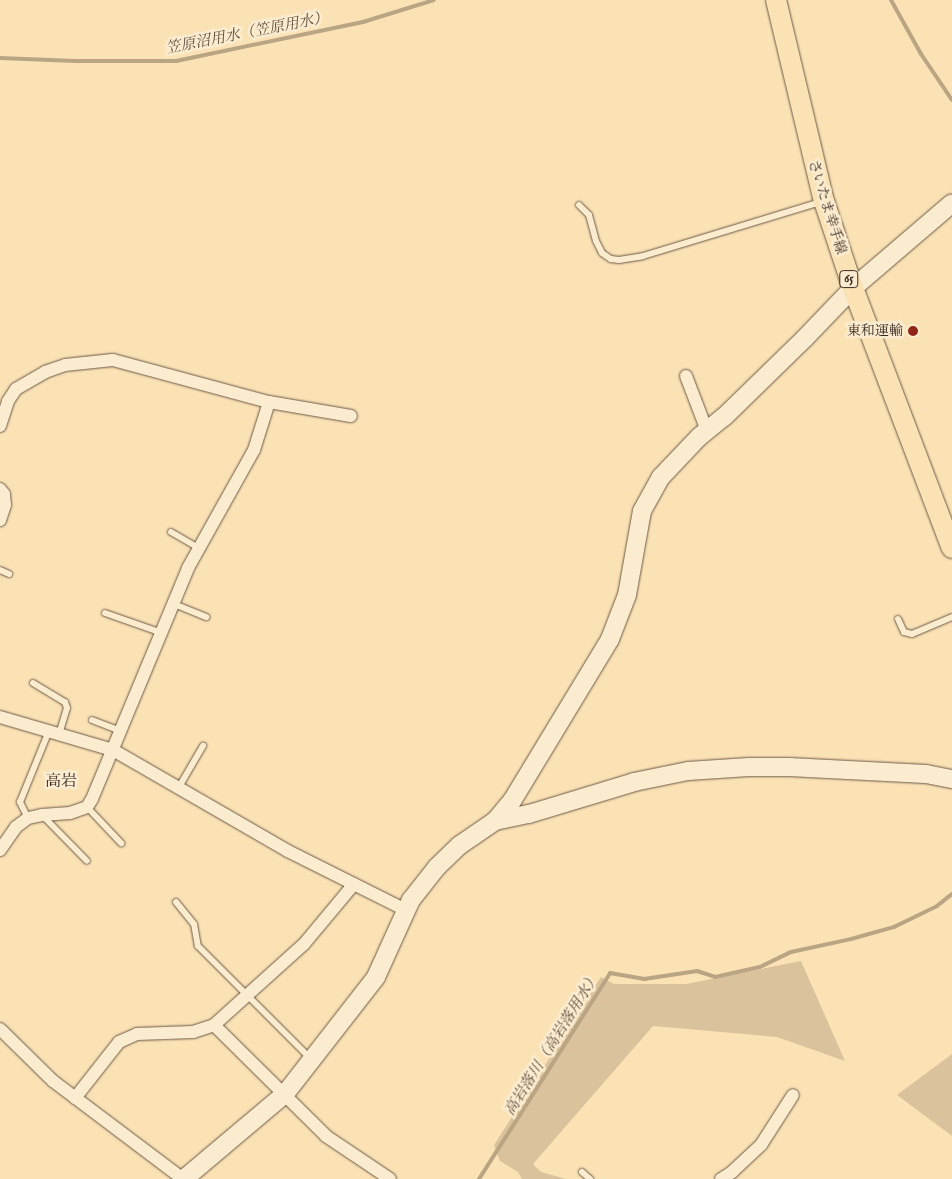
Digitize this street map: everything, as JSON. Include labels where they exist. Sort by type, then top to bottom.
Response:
[{"type":"main road","name":"さいたま幸手線","points":[[776,0],[824,202],[852,288],[952,548]]},
{"type":"street","points":[[0,1029],[53,1081],[183,1179],[285,1094],[376,977],[406,910],[437,867],[460,845],[495,821],[512,801],[610,639],[627,595],[642,511],[661,477],[805,338],[852,288],[952,203]]},
{"type":"street","points":[[0,426],[8,401],[16,388],[44,372],[65,365],[113,360],[269,402],[351,416]]},
{"type":"street","points":[[686,376],[707,431]]},
{"type":"street","points":[[0,850],[16,827],[28,818],[42,814],[70,813],[87,807],[92,800],[199,548],[254,450],[269,402]]},
{"type":"street","points":[[0,489],[4,494],[4,505],[0,520]]},
{"type":"street","points":[[0,718],[114,750],[288,851],[406,910]]},
{"type":"street","points":[[495,821],[529,814],[634,782],[688,771],[749,767],[789,767],[926,774],[952,779]]},
{"type":"street","points":[[75,1098],[119,1042],[138,1034],[193,1032],[214,1025],[304,944],[354,884]]},
{"type":"street","points":[[214,1025],[326,1136],[390,1179]]},
{"type":"street","points":[[721,1179],[732,1172],[761,1145],[792,1095]]},
{"type":"lane","points":[[578,205],[589,215],[596,241],[602,252],[610,259],[619,260],[643,256],[824,202]]},
{"type":"lane","points":[[171,532],[199,548]]},
{"type":"lane","points":[[0,570],[9,574]]},
{"type":"lane","points":[[174,604],[206,617]]},
{"type":"lane","points":[[105,613],[162,633]]},
{"type":"lane","points":[[898,618],[904,632],[912,634],[952,617]]},
{"type":"lane","points":[[28,818],[20,802],[67,708],[65,702],[33,683]]},
{"type":"lane","points":[[92,720],[121,731]]},
{"type":"lane","points":[[179,787],[203,746]]},
{"type":"lane","points":[[87,807],[121,842]]},
{"type":"lane","points":[[42,814],[87,861]]},
{"type":"lane","points":[[176,902],[194,924],[198,946],[311,1060]]},
{"type":"lane","points":[[582,1172],[590,1179]]},
{"type":"shaded area","points":[[801,961],[845,1061],[777,1037],[653,1026],[533,1164],[541,1172],[566,1179],[522,1179],[518,1172],[500,1161],[494,1145],[601,977],[614,984],[686,984]]},
{"type":"shaded area","points":[[952,1054],[952,1136],[897,1095]]},
{"type":"waterway","name":"笠原沼用水（笠原用水）","points":[[0,58],[75,61],[176,61],[363,22],[434,0]]},
{"type":"waterway","points":[[891,0],[921,54],[952,100]]},
{"type":"waterway","name":"高岩落川（高岩落用水）","points":[[479,1179],[610,973],[644,979],[697,971],[715,977],[760,967],[791,952],[851,939],[894,927],[937,906],[952,894]]},
{"type":"place","name":"東和運輸","points":[[913,331]]},
{"type":"district","name":"高岩","points":[[61,782]]}]
